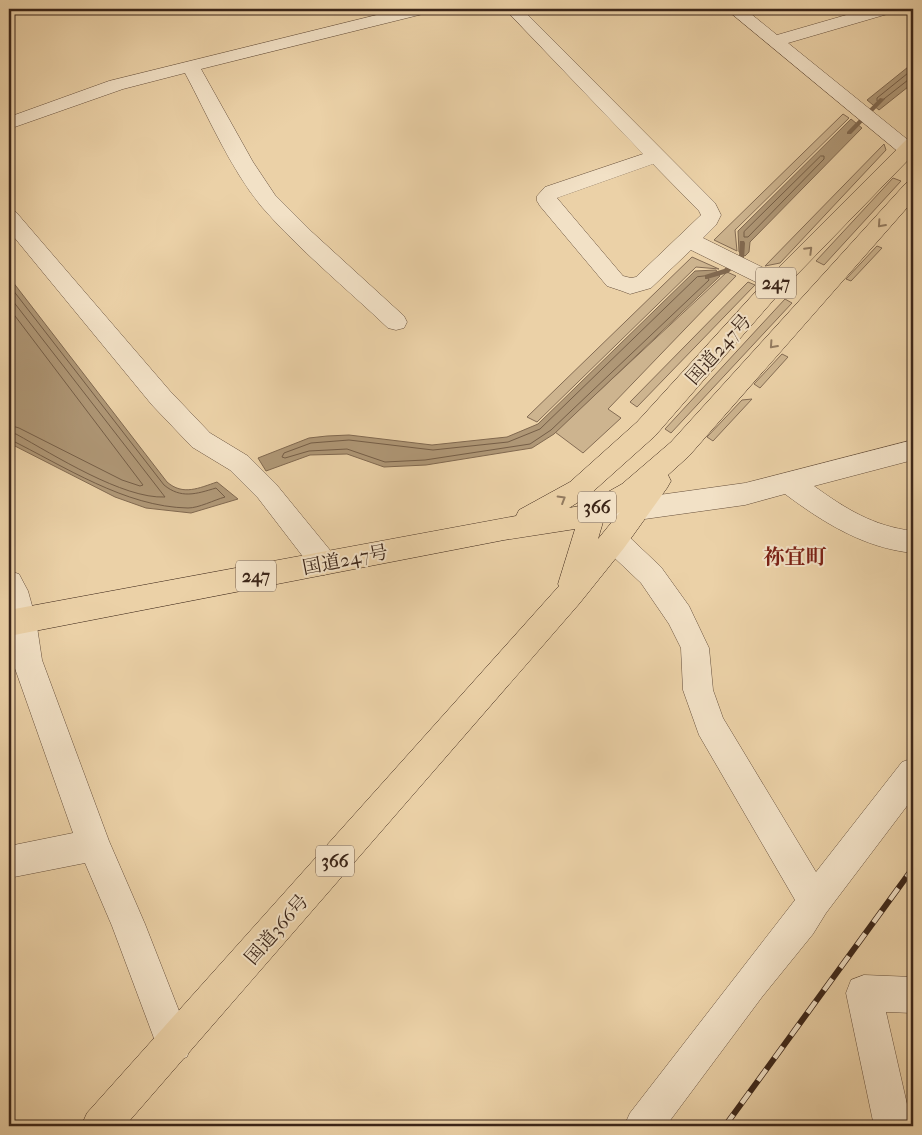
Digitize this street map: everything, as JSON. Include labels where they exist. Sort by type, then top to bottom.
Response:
[{"type":"highway","name":"国道247号","points":[[504,529],[536,514],[580,489],[612,461],[646,429],[776,283],[911,149]]},
{"type":"highway","name":"国道247号","points":[[15,622],[504,529],[592,515],[631,492],[680,449],[913,188]]},
{"type":"highway","name":"国道366号","points":[[568,595],[592,515],[646,429]]},
{"type":"highway","name":"国道366号","points":[[100,1126],[568,595],[614,540],[680,449]]},
{"type":"street","points":[[9,123],[116,85],[192,68],[421,9]]},
{"type":"street","points":[[513,9],[708,208],[711,215],[709,220],[689,240],[643,283],[630,286],[615,281],[547,201],[548,196],[552,192],[656,156]]},
{"type":"street","points":[[735,9],[849,102],[911,149]]},
{"type":"street","points":[[775,41],[885,9]]},
{"type":"street","points":[[192,68],[243,163],[268,200],[304,237],[396,322]]},
{"type":"street","points":[[9,217],[161,398],[201,440],[239,463],[267,491],[324,563]]},
{"type":"street","points":[[689,240],[776,283]]},
{"type":"street","points":[[592,515],[745,494],[913,450]]},
{"type":"street","points":[[789,483],[821,505],[864,530],[884,538],[913,542]]},
{"type":"street","points":[[614,540],[651,575],[680,615],[695,648],[698,690],[710,725],[814,901]]},
{"type":"street","points":[[9,583],[14,591],[15,622],[94,845],[128,924],[174,1044]]},
{"type":"street","points":[[643,1126],[750,985],[801,922],[814,901],[913,773]]},
{"type":"street","points":[[9,862],[94,845]]},
{"type":"street","points":[[893,1126],[864,993],[913,995]]},
{"type":"shaded area","points":[[843,114],[849,118],[735,230],[737,251],[714,240]]},
{"type":"shaded area","points":[[884,144],[886,150],[780,263],[765,266]]},
{"type":"shaded area","points":[[893,178],[901,181],[824,265],[816,261]]},
{"type":"shaded area","points":[[877,246],[882,248],[851,281],[846,279]]},
{"type":"shaded area","points":[[692,257],[719,269],[696,267],[537,422],[527,417]]},
{"type":"shaded area","points":[[727,272],[736,276],[608,409],[621,418],[583,453],[555,432]]},
{"type":"shaded area","points":[[748,282],[755,285],[637,407],[630,402]]},
{"type":"shaded area","points":[[785,299],[792,303],[671,433],[665,429]]},
{"type":"shaded area","points":[[782,354],[788,357],[760,388],[754,384]]},
{"type":"shaded area","points":[[752,399],[713,441],[707,437],[742,400]]},
{"type":"water","points":[[913,63],[913,83],[879,110],[867,100]]},
{"type":"water","points":[[851,119],[862,128],[750,242],[749,252],[745,256],[739,252],[738,231]]},
{"type":"water","points":[[716,270],[720,276],[554,434],[532,448],[426,465],[384,467],[347,454],[310,455],[266,471],[258,458],[309,438],[327,436],[349,435],[432,445],[507,437],[538,424],[695,271]]},
{"type":"water","points":[[9,277],[167,482],[179,489],[185,490],[217,482],[238,499],[191,513],[146,508],[115,497],[9,443]]},
{"type":"waterway","points":[[849,133],[882,99]]},
{"type":"waterway","points":[[707,277],[726,271],[742,257],[742,243]]},
{"type":"railway","points":[[725,1126],[913,868]]},
{"type":"district","name":"祢宜町","points":[[795,557]]}]
